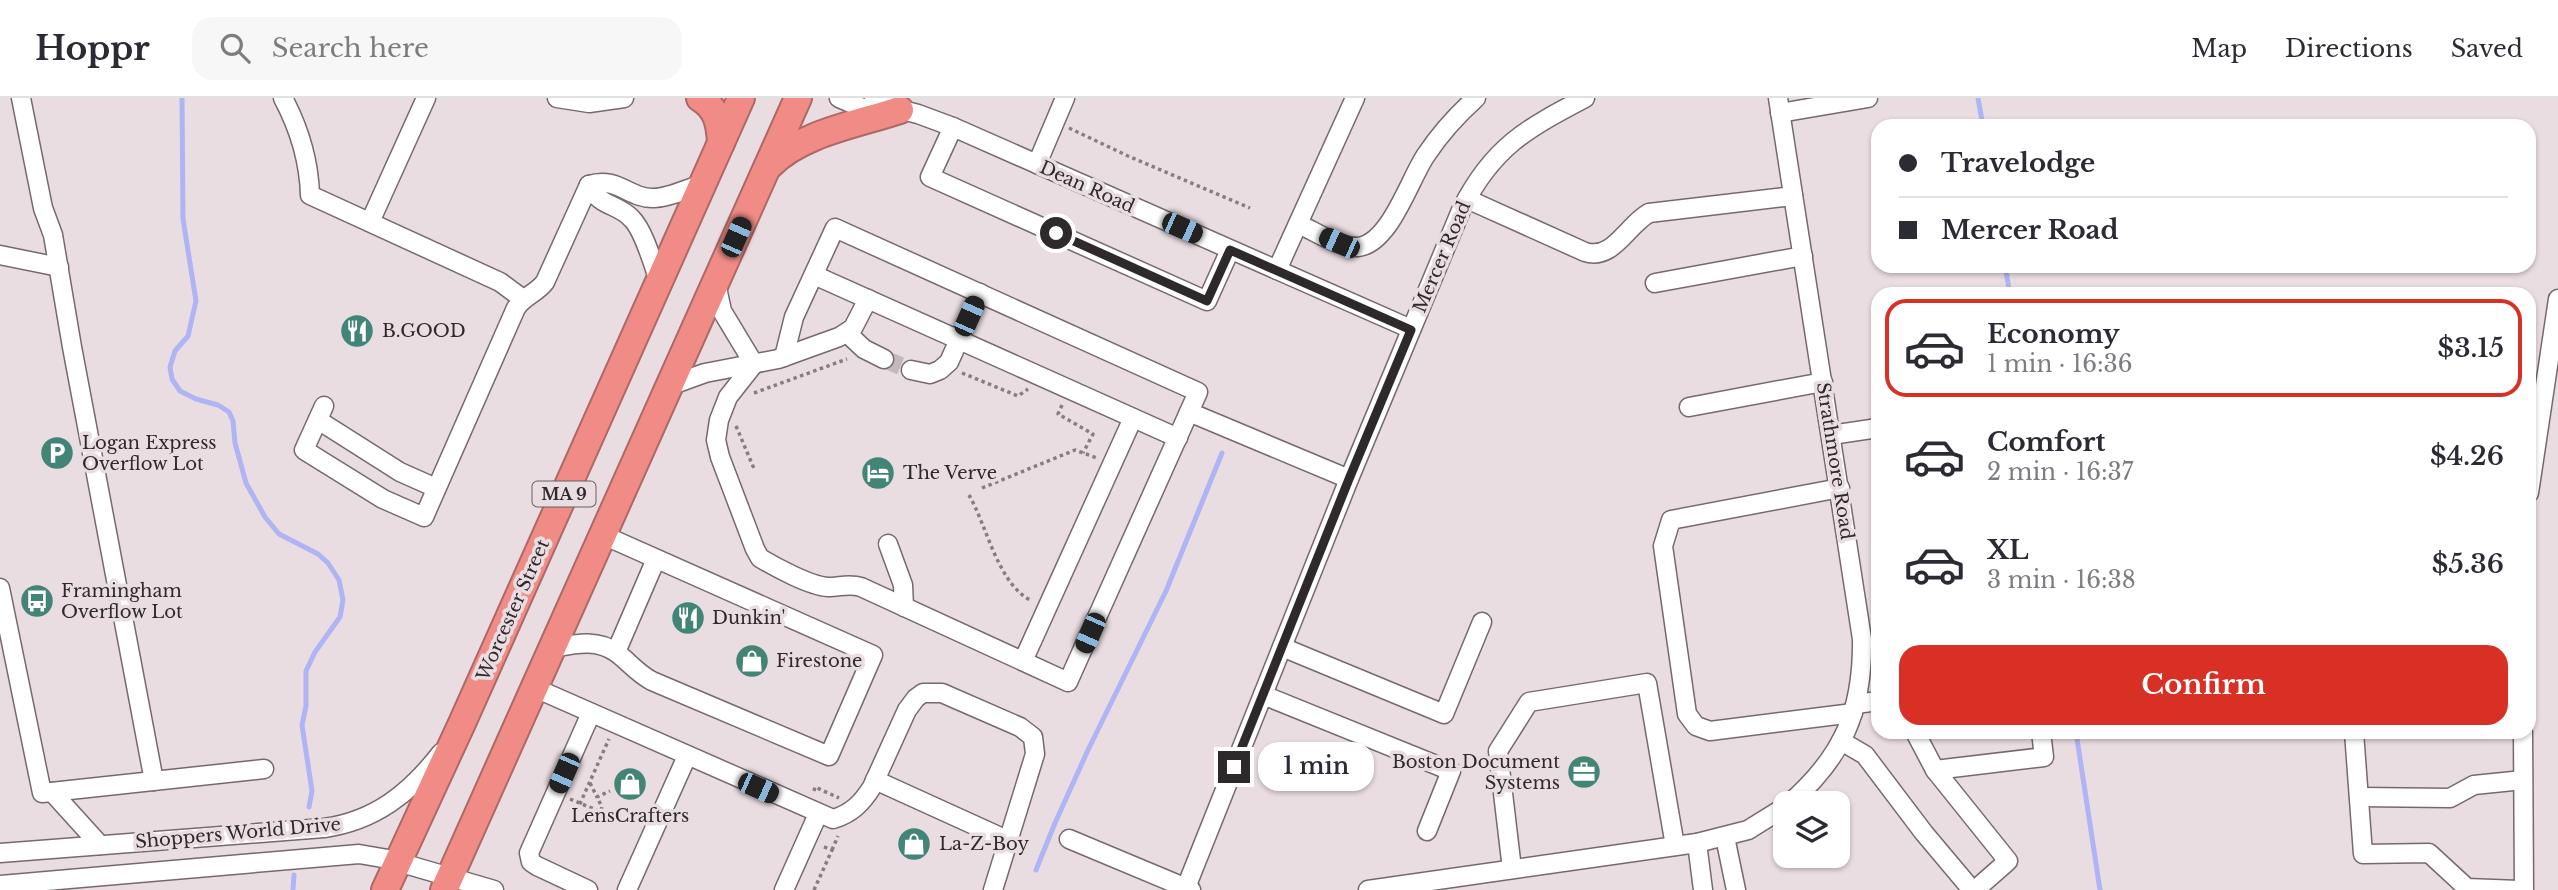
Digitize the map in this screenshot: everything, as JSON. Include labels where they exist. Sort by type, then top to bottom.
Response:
[{"type":"highway","points":[[700,98],[716,115],[721,142]]},
{"type":"highway","name":"Worcester Street","points":[[385,890],[741,98]]},
{"type":"highway","name":"MA 9","points":[[450,886],[534,688],[799,98]]},
{"type":"highway","points":[[766,169],[802,142],[885,103]]},
{"type":"street","points":[[21,98],[41,201],[54,235],[155,781]]},
{"type":"street","points":[[283,98],[302,143],[310,195],[500,282],[523,299]]},
{"type":"street","points":[[370,222],[426,98]]},
{"type":"street","points":[[557,98],[589,103],[624,98]]},
{"type":"street","name":"Dean Road","points":[[839,98],[865,109],[885,103],[953,127],[1411,330]]},
{"type":"street","points":[[1037,164],[1065,98]]},
{"type":"street","points":[[1277,271],[1355,98]]},
{"type":"street","points":[[1298,224],[1351,247],[1363,246],[1373,240],[1387,226],[1428,151],[1476,98]]},
{"type":"street","name":"Mercer Road","points":[[1188,889],[1349,479],[1467,199],[1482,174],[1501,151],[1554,105],[1585,98]]},
{"type":"street","points":[[1779,106],[1868,98]]},
{"type":"street","name":"Strathmore Road","points":[[1779,106],[1862,639],[1863,670],[1855,709],[1825,768],[1802,791]]},
{"type":"street","points":[[953,127],[930,177],[1207,301],[1230,250]]},
{"type":"street","points":[[589,185],[607,182],[653,198],[703,184]]},
{"type":"street","points":[[589,185],[599,200],[632,218],[659,281]]},
{"type":"street","points":[[436,488],[400,472],[321,413],[304,450],[383,499],[424,517],[516,308],[545,282],[589,185]]},
{"type":"street","points":[[1467,199],[1585,252],[1597,254],[1606,251],[1639,219],[1649,213],[1793,196]]},
{"type":"street","points":[[754,364],[727,397],[716,440],[757,554],[764,560],[814,583],[830,587],[856,585],[1069,682],[1198,392],[835,228],[791,328],[784,357]]},
{"type":"street","points":[[0,255],[59,267]]},
{"type":"street","points":[[1655,283],[1803,256]]},
{"type":"street","points":[[814,275],[1178,438]]},
{"type":"street","points":[[716,282],[722,311],[754,364]]},
{"type":"street","points":[[911,370],[926,374],[940,370],[948,362],[980,293]]},
{"type":"street","points":[[669,387],[705,373],[784,357],[847,333],[857,322],[868,299]]},
{"type":"street","points":[[2536,446],[2558,299]]},
{"type":"street","points":[[847,333],[864,349],[884,359]]},
{"type":"street","points":[[1689,407],[1823,382]]},
{"type":"street","points":[[1189,412],[1349,479]]},
{"type":"street","points":[[1023,661],[1133,418]]},
{"type":"street","points":[[1831,435],[1871,429]]},
{"type":"street","points":[[1840,488],[1671,520],[1663,546],[1687,714],[1696,726],[1710,731],[1855,709],[1871,703]]},
{"type":"street","points":[[552,648],[589,642],[616,652],[633,669],[652,681],[829,756],[873,655],[603,535]]},
{"type":"street","points":[[888,544],[904,584],[904,607]]},
{"type":"street","points":[[616,652],[656,559]]},
{"type":"street","points":[[0,588],[42,793],[264,769]]},
{"type":"street","points":[[1282,647],[1444,714],[1482,622]]},
{"type":"street","points":[[1512,869],[1498,751],[1529,702],[1647,683],[1675,846]]},
{"type":"street","points":[[534,688],[833,819],[847,814],[864,799],[910,704],[923,693],[942,692],[1020,727],[1033,737],[1036,746],[993,890]]},
{"type":"street","points":[[1263,695],[1451,771],[1427,831]]},
{"type":"street","points":[[588,890],[537,866],[531,862],[529,853],[591,713]]},
{"type":"street","name":"Shoppers World Drive","points":[[0,853],[324,828],[353,823],[383,809],[405,792],[435,761],[463,721]]},
{"type":"street","points":[[1841,741],[1865,755],[1924,833],[1973,890],[2008,861],[1935,770],[1919,739]]},
{"type":"street","points":[[1935,770],[2043,757],[2042,739]]},
{"type":"street","points":[[2355,739],[2363,854],[2430,853],[2467,888],[2519,890]]},
{"type":"street","points":[[2523,739],[2524,890]]},
{"type":"street","points":[[627,890],[687,756]]},
{"type":"street","points":[[875,780],[1007,839]]},
{"type":"street","points":[[2359,797],[2450,798],[2474,785],[2523,780]]},
{"type":"street","points":[[52,792],[100,845]]},
{"type":"street","points":[[784,890],[818,814]]},
{"type":"street","points":[[1368,890],[1481,882],[1512,869],[1697,843],[1748,830],[1773,814]]},
{"type":"street","points":[[1725,837],[1736,890]]},
{"type":"street","points":[[1069,839],[1188,889]]},
{"type":"street","points":[[1697,843],[1703,890]]},
{"type":"street","points":[[55,849],[73,884]]},
{"type":"street","points":[[45,885],[55,849]]},
{"type":"street","name":"Shoppers World Drive","points":[[0,884],[73,884],[369,855],[398,862],[450,886],[474,883],[494,890]]},
{"type":"path","points":[[1063,135],[1066,127],[1250,208]]},
{"type":"path","points":[[748,399],[754,393],[845,358],[856,363]]},
{"type":"path","points":[[953,377],[960,372],[1018,396],[1033,387]]},
{"type":"path","points":[[982,488],[1062,454],[1075,450],[1085,453],[1093,434],[1058,414],[1063,402]]},
{"type":"path","points":[[738,415],[735,424],[755,471]]},
{"type":"path","points":[[969,495],[1007,577],[1024,598]]},
{"type":"path","points":[[574,817],[612,733]]},
{"type":"path","points":[[580,804],[601,812],[602,807],[590,782]]},
{"type":"path","points":[[813,794],[816,787],[847,802]]},
{"type":"path","points":[[597,797],[610,791]]},
{"type":"path","points":[[814,890],[840,832]]},
{"type":"path","points":[[816,843],[832,850]]},
{"type":"waterway","points":[[182,98],[183,219],[196,301],[188,336],[175,351],[170,367],[172,379],[180,391],[218,405],[229,412],[246,483],[265,517],[279,534],[318,554],[328,563],[339,580],[343,600],[340,617],[315,652],[306,671],[306,706],[302,725],[312,791],[309,807]]},
{"type":"waterway","points":[[1978,98],[1982,119]]},
{"type":"waterway","points":[[2006,273],[2009,287]]},
{"type":"waterway","points":[[1036,870],[1088,750],[1166,591],[1222,453]]},
{"type":"waterway","points":[[2077,739],[2100,890]]},
{"type":"waterway","points":[[293,890],[294,875]]},
{"type":"tunnel","points":[[884,359],[911,370]]},
{"type":"place","name":"B.GOOD","points":[[357,331]]},
{"type":"place","name":"Logan Express Overflow Lot","points":[[57,453]]},
{"type":"place","name":"The Verve","points":[[878,473]]},
{"type":"place","name":"Framingham Overflow Lot","points":[[37,601]]},
{"type":"place","name":"Dunkin'","points":[[688,618]]},
{"type":"place","name":"Firestone","points":[[752,661]]},
{"type":"place","name":"Boston Document Systems","points":[[1584,772]]},
{"type":"place","name":"LensCrafters","points":[[630,784]]},
{"type":"place","name":"La-Z-Boy","points":[[914,844]]},
{"type":"route","points":[[1056,233],[1207,301],[1230,250],[1411,330],[1234,767]]}]
